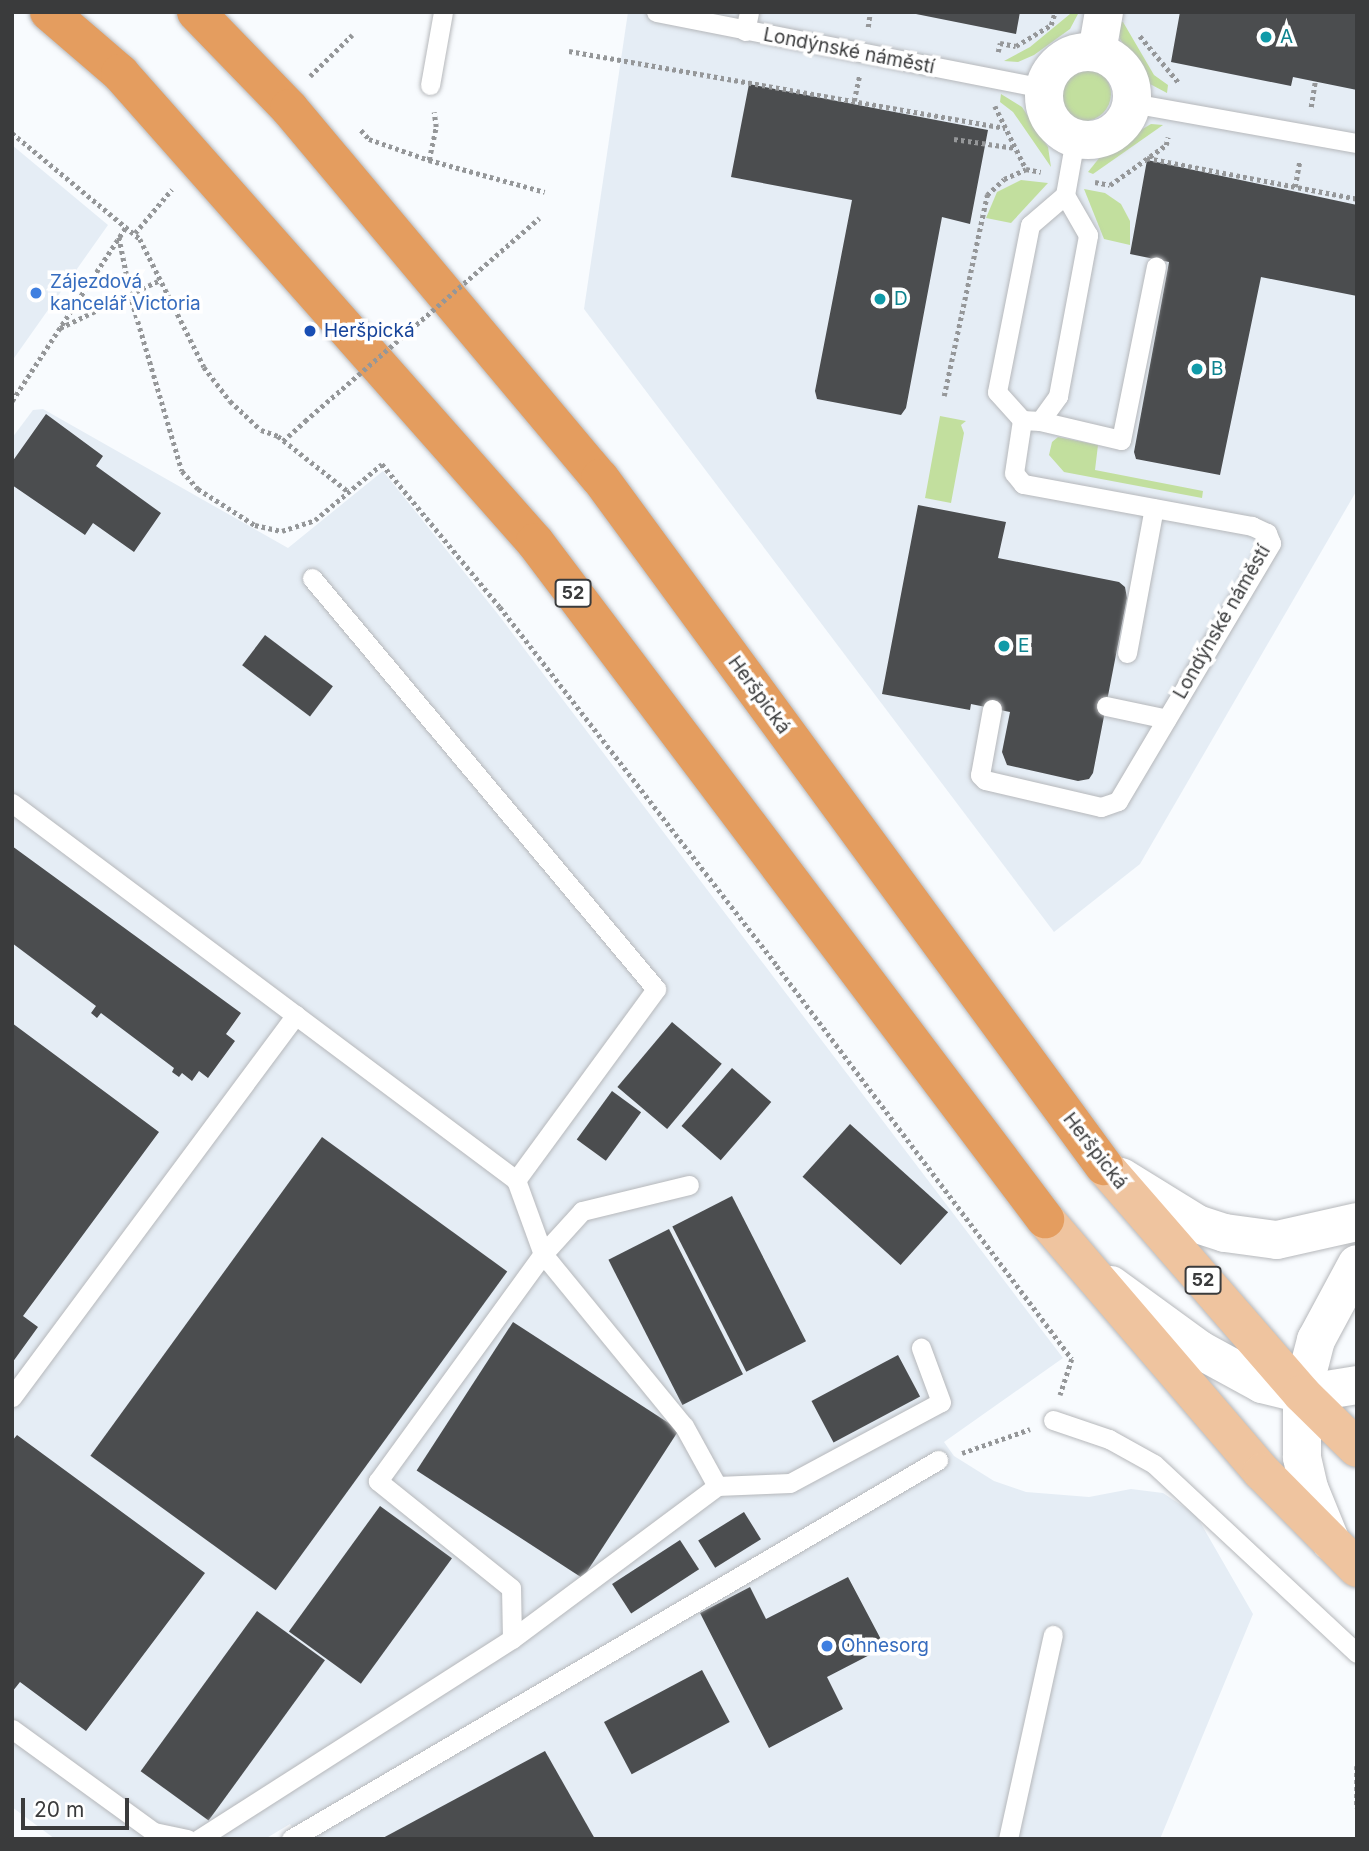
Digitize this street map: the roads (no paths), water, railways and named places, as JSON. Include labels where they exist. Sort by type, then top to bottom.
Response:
[{"type":"highway","name":"Heršpická","points":[[49,12],[120,73],[535,542],[1045,1219]]},
{"type":"highway","name":"Heršpická","points":[[196,12],[289,108],[600,478],[1104,1166]]},
{"type":"main road","points":[[1097,52],[1104,12]]},
{"type":"main road","points":[[1097,52],[1120,65],[1128,76],[1132,103],[1127,117],[1106,136],[1075,139],[1054,125],[1046,114],[1044,88],[1057,63],[1076,53],[1097,52]]},
{"type":"main road","name":"Heršpická","points":[[1104,1166],[1302,1394],[1357,1448]]},
{"type":"main road","points":[[1104,1166],[1186,1217],[1225,1233],[1277,1240],[1357,1222]]},
{"type":"main road","name":"Heršpická","points":[[1045,1219],[1075,1259],[1345,1557]]},
{"type":"main road","name":"Heršpická","points":[[1075,1259],[1235,1372],[1302,1394]]},
{"type":"main road","points":[[1345,1557],[1319,1519],[1302,1457],[1302,1394],[1316,1340],[1357,1264]]},
{"type":"main road","points":[[1302,1394],[1357,1385]]},
{"type":"lane","points":[[430,85],[443,12]]},
{"type":"lane","name":"Londýnské náměstí","points":[[656,12],[748,22],[993,79],[1044,88]]},
{"type":"lane","points":[[1132,103],[1357,143]]},
{"type":"lane","points":[[1075,139],[1065,195],[1030,225],[997,392],[1031,421],[1121,440],[1156,266]]},
{"type":"lane","name":"Londýnské náměstí","points":[[992,709],[980,775],[985,780],[1101,807],[1118,801],[1271,543],[1267,533],[1252,526],[1023,484],[1014,473],[1031,421],[1058,396],[1088,235],[1065,195]]},
{"type":"lane","points":[[1127,653],[1154,508]]},
{"type":"lane","points":[[312,578],[656,989],[516,1180]]},
{"type":"lane","points":[[1106,706],[1167,719]]},
{"type":"lane","points":[[12,803],[516,1180],[542,1254],[684,1426],[717,1486]]},
{"type":"lane","points":[[12,1397],[296,1015]]},
{"type":"lane","points":[[512,1639],[511,1588],[378,1481],[542,1254],[582,1210],[689,1185]]},
{"type":"lane","points":[[199,1839],[512,1639],[717,1486],[790,1483],[942,1402],[920,1348]]},
{"type":"lane","points":[[1053,1420],[1109,1439],[1154,1464],[1357,1653]]},
{"type":"lane","points":[[291,1839],[938,1460]]},
{"type":"lane","points":[[1007,1839],[1053,1635]]},
{"type":"lane","points":[[12,1729],[154,1832],[187,1839]]},
{"type":"place","name":"A","points":[[1266,37]]},
{"type":"place","name":"Zájezdová kancelář Victoria","points":[[36,293]]},
{"type":"place","name":"D","points":[[880,299]]},
{"type":"place","name":"Heršpická","points":[[310,331]]},
{"type":"place","name":"B","points":[[1197,369]]},
{"type":"place","name":"E","points":[[1004,646]]},
{"type":"place","name":"Ohnesorg","points":[[827,1646]]}]
